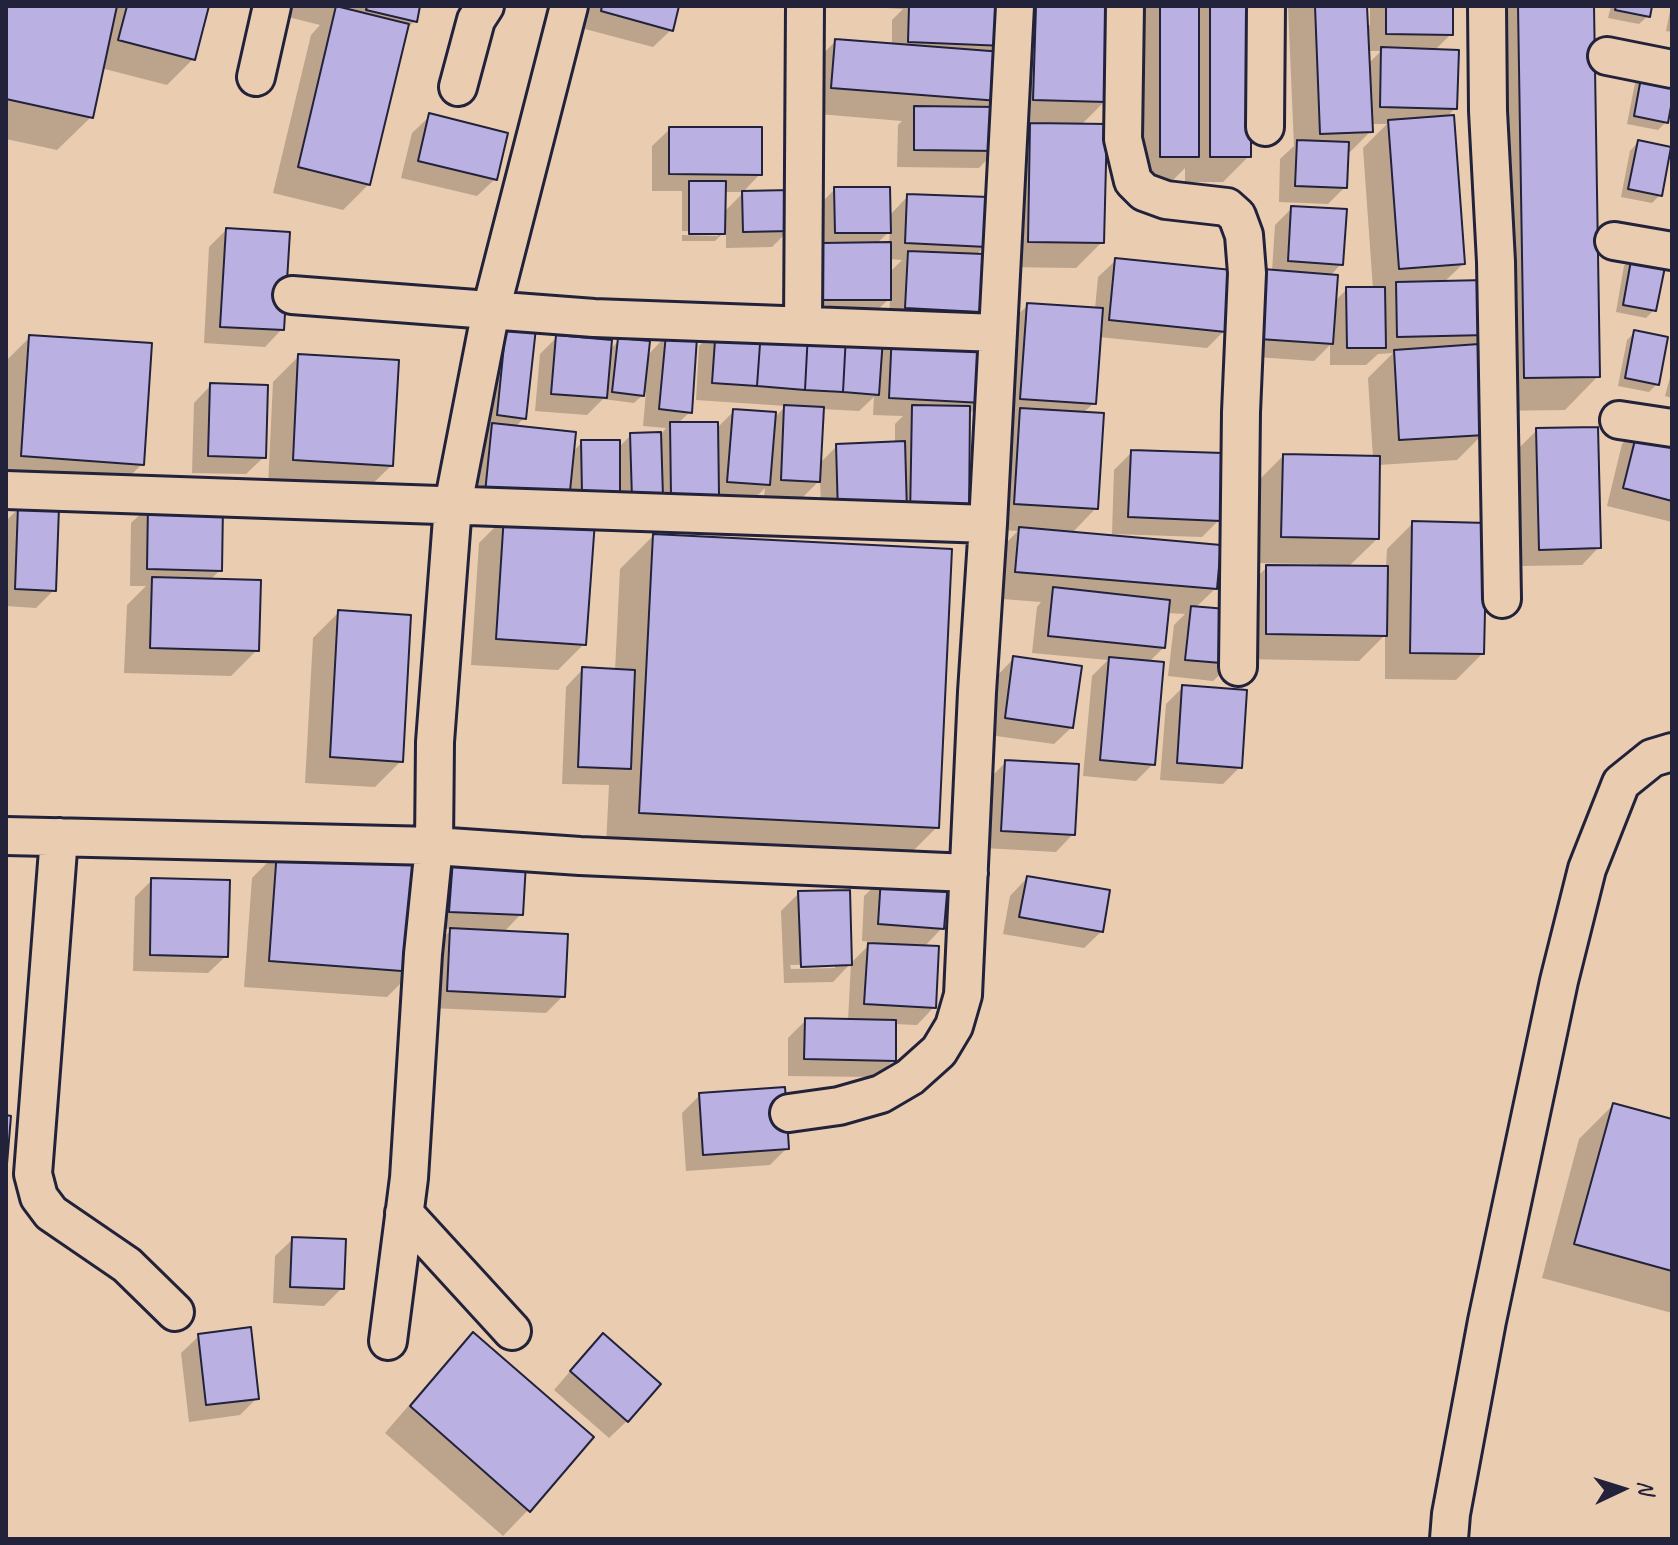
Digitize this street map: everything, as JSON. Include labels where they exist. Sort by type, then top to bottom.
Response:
[{"type":"street","points":[[256,77],[272,6]]},
{"type":"street","points":[[458,87],[476,20],[485,6]]},
{"type":"street","points":[[388,1341],[414,1118],[423,954],[434,846],[435,742],[453,505],[491,310],[569,6]]},
{"type":"street","points":[[803,325],[805,6]]},
{"type":"street","points":[[789,1113],[839,1106],[881,1094],[910,1077],[939,1051],[954,1026],[963,995],[1015,6]]},
{"type":"street","points":[[1125,6],[1123,139],[1133,181],[1144,192],[1166,200],[1227,207],[1237,216],[1244,235],[1247,273],[1241,412],[1238,667]]},
{"type":"street","points":[[1265,127],[1266,6]]},
{"type":"street","points":[[1487,6],[1488,111],[1496,262],[1502,599]]},
{"type":"street","points":[[1607,56],[1672,69]]},
{"type":"street","points":[[1614,241],[1672,251]]},
{"type":"street","points":[[292,295],[594,318],[998,333]]},
{"type":"street","points":[[1619,420],[1672,428]]},
{"type":"street","points":[[6,490],[988,524]]},
{"type":"street","points":[[1449,1539],[1490,1306],[1559,981],[1587,869],[1621,783],[1652,758],[1672,752]]},
{"type":"street","points":[[6,836],[434,846],[580,856],[969,873]]},
{"type":"street","points":[[59,837],[33,1174],[39,1197],[51,1213],[127,1265],[175,1312]]},
{"type":"street","points":[[407,1195],[512,1331]]},
{"type":"building","points":[[6,6],[117,6],[93,118],[6,99]]},
{"type":"building","points":[[127,6],[209,6],[195,60],[118,40]]},
{"type":"building","points":[[336,6],[409,24],[370,185],[298,167]]},
{"type":"building","points":[[367,6],[420,6],[417,22],[366,10]]},
{"type":"building","points":[[602,6],[679,6],[673,31],[601,11]]},
{"type":"building","points":[[909,6],[1006,6],[1005,46],[908,42]]},
{"type":"building","points":[[1036,6],[1110,6],[1107,102],[1033,100]]},
{"type":"building","points":[[1160,6],[1199,6],[1199,157],[1160,157]]},
{"type":"building","points":[[1210,6],[1251,6],[1251,157],[1210,157]]},
{"type":"building","points":[[1315,6],[1367,6],[1373,132],[1320,134]]},
{"type":"building","points":[[1386,6],[1453,6],[1453,35],[1386,34]]},
{"type":"building","points":[[1518,6],[1594,6],[1600,377],[1524,378]]},
{"type":"building","points":[[1616,6],[1652,6],[1650,17],[1615,10]]},
{"type":"building","points":[[835,39],[1003,52],[999,101],[831,88]]},
{"type":"building","points":[[1381,47],[1459,50],[1457,109],[1380,107]]},
{"type":"building","points":[[1643,67],[1672,73],[1668,123],[1634,116]]},
{"type":"building","points":[[914,106],[998,107],[998,151],[914,150]]},
{"type":"building","points":[[429,113],[508,133],[497,180],[418,161]]},
{"type":"building","points":[[1454,115],[1465,264],[1399,269],[1388,120]]},
{"type":"building","points":[[1030,123],[1107,124],[1104,243],[1028,242]]},
{"type":"building","points":[[669,127],[762,127],[762,175],[669,174]]},
{"type":"building","points":[[1297,140],[1349,142],[1347,188],[1295,186]]},
{"type":"building","points":[[1638,140],[1671,147],[1662,196],[1628,189]]},
{"type":"building","points":[[689,181],[726,181],[725,234],[689,234]]},
{"type":"building","points":[[834,187],[890,187],[891,233],[835,233]]},
{"type":"building","points":[[790,190],[791,231],[743,232],[742,191]]},
{"type":"building","points":[[907,194],[989,197],[987,247],[905,243]]},
{"type":"building","points":[[1291,206],[1347,209],[1343,265],[1288,261]]},
{"type":"building","points":[[226,228],[290,232],[284,330],[220,327]]},
{"type":"building","points":[[891,242],[891,300],[821,300],[821,243]]},
{"type":"building","points":[[908,251],[984,254],[980,312],[905,308]]},
{"type":"building","points":[[1632,255],[1666,262],[1656,311],[1623,305]]},
{"type":"building","points":[[1115,258],[1232,270],[1226,332],[1109,320]]},
{"type":"building","points":[[1263,269],[1338,275],[1333,344],[1259,339]]},
{"type":"building","points":[[1486,280],[1487,335],[1397,337],[1396,282]]},
{"type":"building","points":[[1346,287],[1385,287],[1386,348],[1347,348]]},
{"type":"building","points":[[1027,303],[1103,308],[1096,404],[1020,399]]},
{"type":"building","points":[[506,325],[536,328],[526,419],[497,415]]},
{"type":"building","points":[[716,326],[761,330],[757,386],[712,383]]},
{"type":"building","points":[[761,330],[808,332],[805,390],[757,386]]},
{"type":"building","points":[[1634,330],[1668,337],[1659,385],[1625,378]]},
{"type":"building","points":[[892,331],[986,337],[983,403],[889,398]]},
{"type":"building","points":[[808,332],[846,335],[843,392],[805,390]]},
{"type":"building","points":[[666,334],[697,337],[692,413],[659,409]]},
{"type":"building","points":[[29,335],[152,343],[144,465],[21,456]]},
{"type":"building","points":[[556,335],[612,340],[607,398],[551,394]]},
{"type":"building","points":[[846,335],[883,338],[879,395],[843,392]]},
{"type":"building","points":[[618,338],[650,341],[644,396],[612,392]]},
{"type":"building","points":[[1479,344],[1485,435],[1399,440],[1394,350]]},
{"type":"building","points":[[298,354],[399,360],[393,466],[293,460]]},
{"type":"building","points":[[210,383],[268,385],[266,458],[208,456]]},
{"type":"building","points":[[784,405],[824,407],[820,482],[781,480]]},
{"type":"building","points":[[912,405],[970,406],[969,518],[910,518]]},
{"type":"building","points":[[1020,408],[1104,413],[1098,509],[1014,504]]},
{"type":"building","points":[[733,409],[776,412],[770,485],[727,482]]},
{"type":"building","points":[[670,422],[718,422],[719,495],[671,496]]},
{"type":"building","points":[[492,423],[576,432],[569,501],[485,493]]},
{"type":"building","points":[[1639,424],[1672,433],[1672,501],[1623,488]]},
{"type":"building","points":[[1598,427],[1601,548],[1539,550],[1536,428]]},
{"type":"building","points":[[661,432],[663,497],[632,499],[630,433]]},
{"type":"building","points":[[581,440],[620,440],[620,494],[582,494]]},
{"type":"building","points":[[905,441],[907,512],[838,514],[836,444]]},
{"type":"building","points":[[1131,450],[1223,453],[1221,521],[1128,517]]},
{"type":"building","points":[[1283,454],[1380,456],[1379,539],[1281,537]]},
{"type":"building","points":[[148,504],[223,505],[222,571],[147,569]]},
{"type":"building","points":[[18,506],[59,507],[56,591],[15,589]]},
{"type":"building","points":[[504,515],[595,521],[586,645],[496,639]]},
{"type":"building","points":[[1412,521],[1487,523],[1484,654],[1410,653]]},
{"type":"building","points":[[1019,527],[1221,545],[1217,589],[1015,572]]},
{"type":"building","points":[[653,534],[952,549],[939,828],[639,813]]},
{"type":"building","points":[[1266,565],[1388,566],[1387,636],[1266,634]]},
{"type":"building","points":[[152,577],[261,580],[259,651],[150,648]]},
{"type":"building","points":[[1053,587],[1170,600],[1165,648],[1048,636]]},
{"type":"building","points":[[1191,606],[1238,610],[1233,664],[1185,660]]},
{"type":"building","points":[[338,610],[411,615],[403,762],[330,757]]},
{"type":"building","points":[[1013,656],[1082,666],[1073,728],[1005,718]]},
{"type":"building","points":[[1109,657],[1164,662],[1155,765],[1100,760]]},
{"type":"building","points":[[582,667],[635,670],[631,769],[578,767]]},
{"type":"building","points":[[1182,685],[1247,690],[1242,768],[1177,763]]},
{"type":"building","points":[[1005,760],[1079,764],[1075,835],[1001,831]]},
{"type":"building","points":[[277,850],[423,861],[415,972],[269,961]]},
{"type":"building","points":[[453,859],[526,863],[523,915],[449,912]]},
{"type":"building","points":[[1027,876],[1110,890],[1103,932],[1019,917]]},
{"type":"building","points":[[881,877],[948,882],[944,929],[878,924]]},
{"type":"building","points":[[151,878],[230,880],[228,957],[150,955]]},
{"type":"building","points":[[850,890],[852,965],[801,967],[798,891]]},
{"type":"building","points":[[450,928],[568,934],[565,997],[447,991]]},
{"type":"building","points":[[868,943],[939,946],[936,1008],[864,1004]]},
{"type":"building","points":[[805,1018],[896,1020],[896,1061],[804,1059]]},
{"type":"building","points":[[785,1087],[789,1149],[703,1155],[699,1093]]},
{"type":"building","points":[[1613,1103],[1672,1119],[1672,1271],[1574,1244]]},
{"type":"building","points":[[6,1115],[11,1116],[6,1176]]},
{"type":"building","points":[[292,1237],[346,1239],[344,1289],[290,1287]]},
{"type":"building","points":[[251,1327],[259,1399],[206,1405],[198,1334]]},
{"type":"building","points":[[473,1332],[594,1437],[530,1512],[410,1406]]},
{"type":"building","points":[[603,1333],[661,1384],[628,1422],[570,1371]]}]
